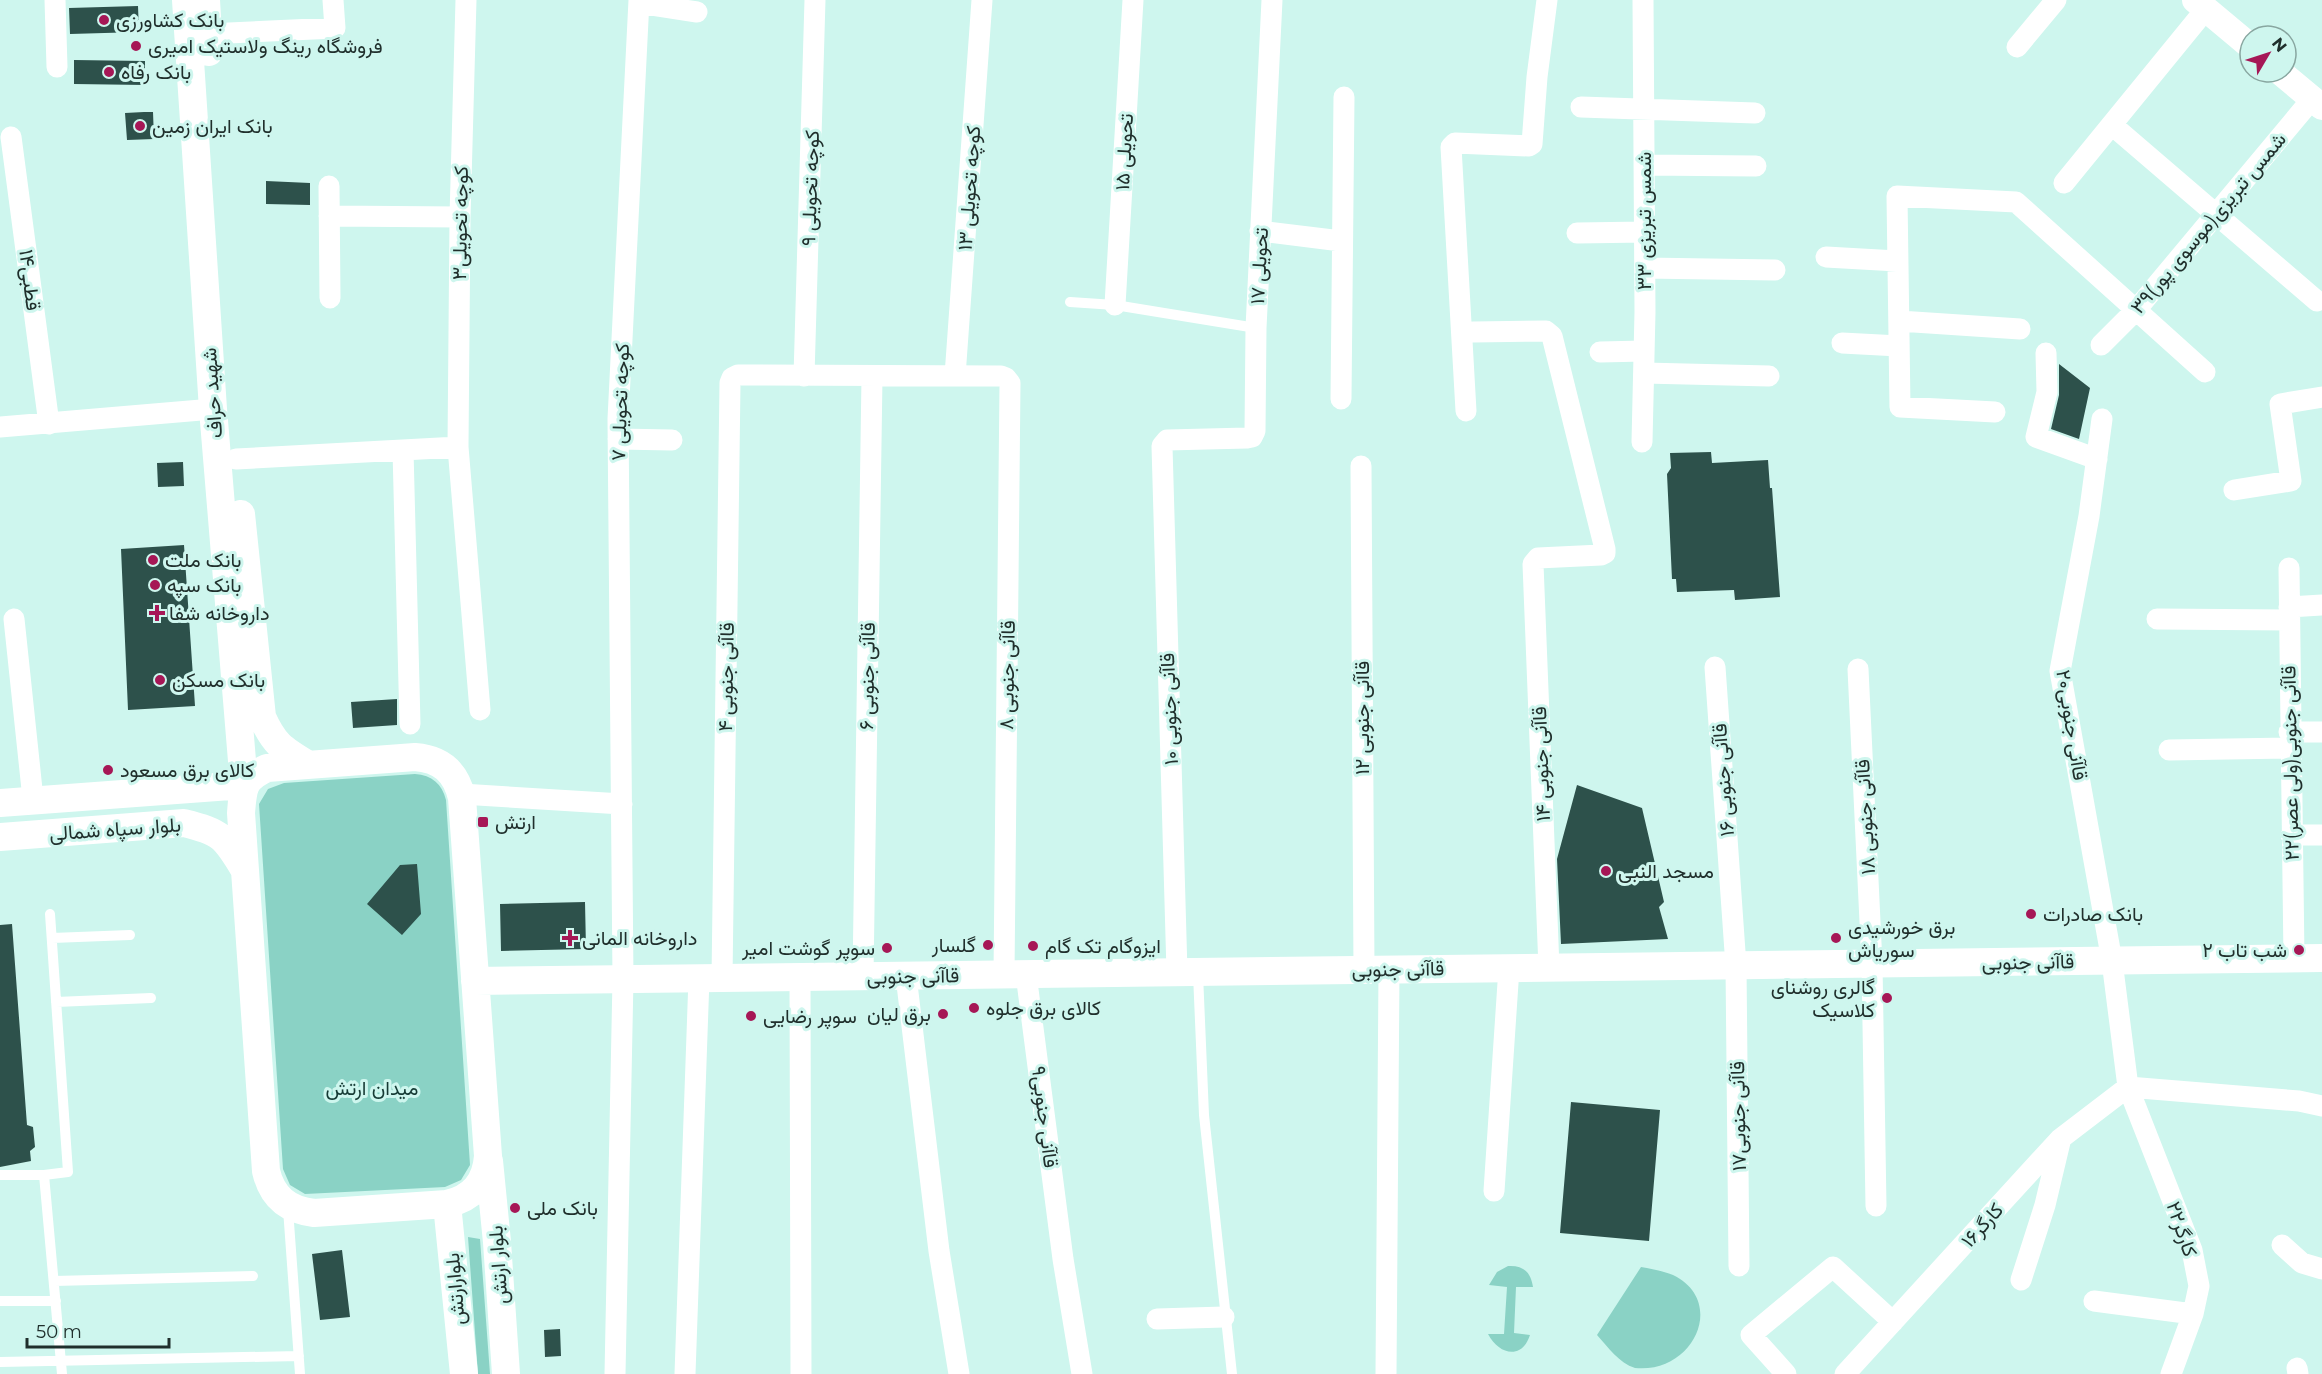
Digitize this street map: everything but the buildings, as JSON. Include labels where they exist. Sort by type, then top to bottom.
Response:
[{"type":"main road","name":"شهید حراف","points":[[186,0],[213,409],[243,641],[244,785]]},
{"type":"main road","points":[[206,0],[236,459],[243,641],[262,717],[271,736],[283,749],[307,764]]},
{"type":"main road","points":[[428,758],[441,764],[452,773],[459,785],[488,1156],[487,1170],[477,1188],[460,1201],[314,1213],[288,1206],[273,1190],[267,1172],[241,813],[244,785],[253,774],[267,768],[307,764],[428,758]]},
{"type":"main road","name":"بلوار سپاه شمالی","points":[[0,803],[244,785]]},
{"type":"main road","points":[[182,790],[195,806],[192,815],[184,823]]},
{"type":"main road","name":"بلوار سپاه شمالی","points":[[0,837],[184,823],[207,828],[228,841],[245,870]]},
{"type":"main road","name":"قاآنی جنوبی","points":[[475,981],[2322,958]]},
{"type":"main road","name":"بلوار ارتش","points":[[488,1156],[497,1242],[506,1374]]},
{"type":"main road","name":"بلوارارتش","points":[[447,1203],[464,1374]]},
{"type":"street","points":[[55,0],[57,67]]},
{"type":"street","points":[[207,34],[335,28],[333,0]]},
{"type":"street","name":"کوچه تحویلی۳","points":[[466,0],[460,217],[458,447],[480,711]]},
{"type":"street","name":"کوچه تحویلی ۹","points":[[804,376],[815,0]]},
{"type":"street","name":"کوچه تحویلی ۱۳","points":[[955,376],[982,0]]},
{"type":"street","name":"تحویلی ۱۵","points":[[1115,304],[1134,0]]},
{"type":"street","name":"تحویلی ۱۷","points":[[1162,446],[1167,440],[1252,437],[1255,431],[1256,328],[1272,0]]},
{"type":"street","points":[[1466,411],[1451,147],[1455,143],[1529,146],[1532,144],[1546,0]]},
{"type":"street","name":"شمس تبریزی ۳۳","points":[[1642,442],[1645,267],[1643,0]]},
{"type":"street","points":[[2017,47],[2056,0]]},
{"type":"street","points":[[639,2],[697,12]]},
{"type":"street","name":"کوچه تحویلی ۷","points":[[615,1374],[623,979],[618,439],[639,2]]},
{"type":"street","points":[[2064,183],[2112,125],[2200,5],[2238,36]]},
{"type":"street","points":[[2294,84],[2317,103]]},
{"type":"street","points":[[1341,399],[1344,97]]},
{"type":"street","name":"شمس تبریزی(موسوی پور)۳۹","points":[[2101,345],[2135,311],[2215,214],[2317,103]]},
{"type":"street","points":[[1581,107],[1755,113]]},
{"type":"street","points":[[2112,125],[2317,301]]},
{"type":"street","name":"قطبی۱۴","points":[[11,137],[49,424]]},
{"type":"street","points":[[1644,165],[1756,166]]},
{"type":"street","points":[[329,186],[330,298]]},
{"type":"street","points":[[1995,412],[1900,407],[1897,196],[2016,202],[2205,372]]},
{"type":"street","points":[[329,216],[460,217]]},
{"type":"street","points":[[1260,231],[1341,241]]},
{"type":"street","points":[[1578,233],[1645,232]]},
{"type":"street","points":[[1826,257],[1898,261]]},
{"type":"street","points":[[1645,267],[1775,270]]},
{"type":"street","points":[[1899,321],[2020,329]]},
{"type":"street","name":"قاآنی جنوبی ۱۴","points":[[1473,332],[1546,331],[1552,336],[1605,549],[1605,553],[1601,555],[1538,558],[1533,564],[1548,968]]},
{"type":"street","points":[[1842,343],[1899,346]]},
{"type":"street","points":[[1600,352],[1644,351]]},
{"type":"street","points":[[2046,353],[2046,392],[2036,437],[2097,459]]},
{"type":"street","points":[[1644,373],[1769,376]]},
{"type":"street","name":"قاآنی جنوبی ۴","points":[[685,1374],[689,1246],[710,978],[730,383],[732,378],[738,375],[804,376]]},
{"type":"street","points":[[804,376],[955,376]]},
{"type":"street","name":"قاآنی جنوبی ۶","points":[[863,976],[872,376]]},
{"type":"street","name":"قاآنی جنوبی ۸","points":[[955,376],[1001,376],[1010,383],[1015,974]]},
{"type":"street","points":[[2234,490],[2291,481],[2280,404],[2322,397]]},
{"type":"street","points":[[0,427],[213,409]]},
{"type":"street","name":"۲۰قاآنی جنوبی","points":[[2102,419],[2089,516],[2060,670],[2112,961],[2128,1087]]},
{"type":"street","points":[[618,439],[672,440]]},
{"type":"street","name":"قاآنی جنوبی ۱۰","points":[[1162,446],[1188,972]]},
{"type":"street","points":[[236,459],[458,447]]},
{"type":"street","points":[[403,450],[410,724]]},
{"type":"street","name":"قاآنی جنوبی ۱۲","points":[[1361,466],[1376,970],[1386,1147],[1386,1374]]},
{"type":"street","name":"۲۲قاآنی جنوبی(ولی عصر)","points":[[2289,568],[2289,740],[2294,959]]},
{"type":"street","points":[[2157,619],[2289,613],[2322,605]]},
{"type":"street","points":[[14,619],[33,799]]},
{"type":"street","name":"قاآنی جنوبی ۱۶","points":[[1715,667],[1736,966]]},
{"type":"street","name":"قاآنی جنوبی ۱۸","points":[[1858,669],[1872,964],[1876,1206]]},
{"type":"street","points":[[2169,750],[2289,740],[2322,732]]},
{"type":"street","points":[[461,794],[622,804]]},
{"type":"street","points":[[2291,835],[2322,835]]},
{"type":"street","name":"قاآنی جنوبی۱۷","points":[[1736,966],[1739,1266]]},
{"type":"street","points":[[1494,1191],[1509,968]]},
{"type":"street","name":"قاآنی جنوبی۹","points":[[1015,974],[1082,1374]]},
{"type":"street","points":[[906,975],[939,1251],[959,1374]]},
{"type":"street","points":[[801,977],[801,1374]]},
{"type":"street","points":[[2128,1087],[2299,1101],[2322,1106]]},
{"type":"street","name":"کارگر۱۶","points":[[1845,1374],[2060,1139],[2128,1087]]},
{"type":"street","name":"۲۲کارگر","points":[[2128,1087],[2192,1250],[2199,1286],[2193,1314],[2171,1374]]},
{"type":"street","points":[[2021,1280],[2045,1205],[2060,1139]]},
{"type":"street","points":[[2282,1245],[2302,1263],[2322,1269]]},
{"type":"street","points":[[1786,1374],[1751,1335],[1833,1268],[1893,1322]]},
{"type":"street","points":[[2094,1301],[2193,1314]]},
{"type":"street","points":[[1157,1319],[1224,1317]]},
{"type":"lane","points":[[1070,302],[1115,304],[1256,328]]},
{"type":"lane","points":[[0,1175],[44,1175],[68,1172],[50,914]]},
{"type":"lane","points":[[52,938],[130,935]]},
{"type":"lane","points":[[1188,972],[1232,1374]]},
{"type":"lane","points":[[56,1002],[151,998]]},
{"type":"lane","points":[[44,1175],[62,1374]]},
{"type":"lane","points":[[288,1206],[300,1374]]},
{"type":"lane","points":[[54,1281],[253,1276]]},
{"type":"lane","points":[[0,1301],[56,1301]]},
{"type":"lane","points":[[0,1362],[299,1356]]},
{"type":"green space","name":"میدان ارتش","points":[[415,774],[435,781],[442,789],[446,800],[470,1165],[461,1180],[445,1187],[305,1194],[290,1185],[283,1169],[259,804],[268,789],[284,783]]},
{"type":"green space","points":[[468,1237],[480,1239],[490,1374],[478,1374]]},
{"type":"green space","points":[[1508,1266],[1526,1271],[1533,1287],[1516,1287],[1514,1333],[1530,1335],[1522,1348],[1510,1352],[1498,1347],[1488,1334],[1504,1334],[1507,1287],[1489,1285],[1497,1272]]},
{"type":"green space","points":[[1641,1267],[1673,1275],[1689,1287],[1698,1301],[1700,1317],[1696,1334],[1687,1348],[1673,1360],[1656,1367],[1635,1368],[1619,1359],[1597,1335]]},
{"type":"place","name":"بانک کشاورزی","points":[[104,20]]},
{"type":"place","name":"فروشگاه رینگ ولاستیک امیری","points":[[136,46]]},
{"type":"place","name":"بانک رفاه","points":[[109,72]]},
{"type":"place","name":"بانک ایران زمین","points":[[140,126]]},
{"type":"place","name":"بانک ملت","points":[[153,560]]},
{"type":"place","name":"بانک سپه","points":[[155,585]]},
{"type":"place","name":"داروخانه شفا","points":[[157,613]]},
{"type":"place","name":"بانک مسکن","points":[[160,680]]},
{"type":"place","name":"کالای برق مسعود","points":[[108,770]]},
{"type":"place","name":"ارتش","points":[[483,822]]},
{"type":"place","name":"مسجد النبی","points":[[1606,871]]},
{"type":"place","name":"بانک صادرات","points":[[2031,914]]},
{"type":"place","name":"داروخانه المانی","points":[[570,938]]},
{"type":"place","name":"برق خورشیدی سوریاش","points":[[1836,938]]},
{"type":"place","name":"گلسار","points":[[988,945]]},
{"type":"place","name":"ایزوگام تک گام","points":[[1033,946]]},
{"type":"place","name":"سوپر گوشت امیر","points":[[887,948]]},
{"type":"place","name":"شب تاب ۲","points":[[2299,950]]},
{"type":"place","name":"گالری روشنای کلاسیک","points":[[1887,998]]},
{"type":"place","name":"کالای برق جلوه","points":[[974,1008]]},
{"type":"place","name":"برق لیان","points":[[943,1014]]},
{"type":"place","name":"سوپر رضایی","points":[[751,1016]]},
{"type":"place","name":"بانک ملی","points":[[515,1208]]}]
